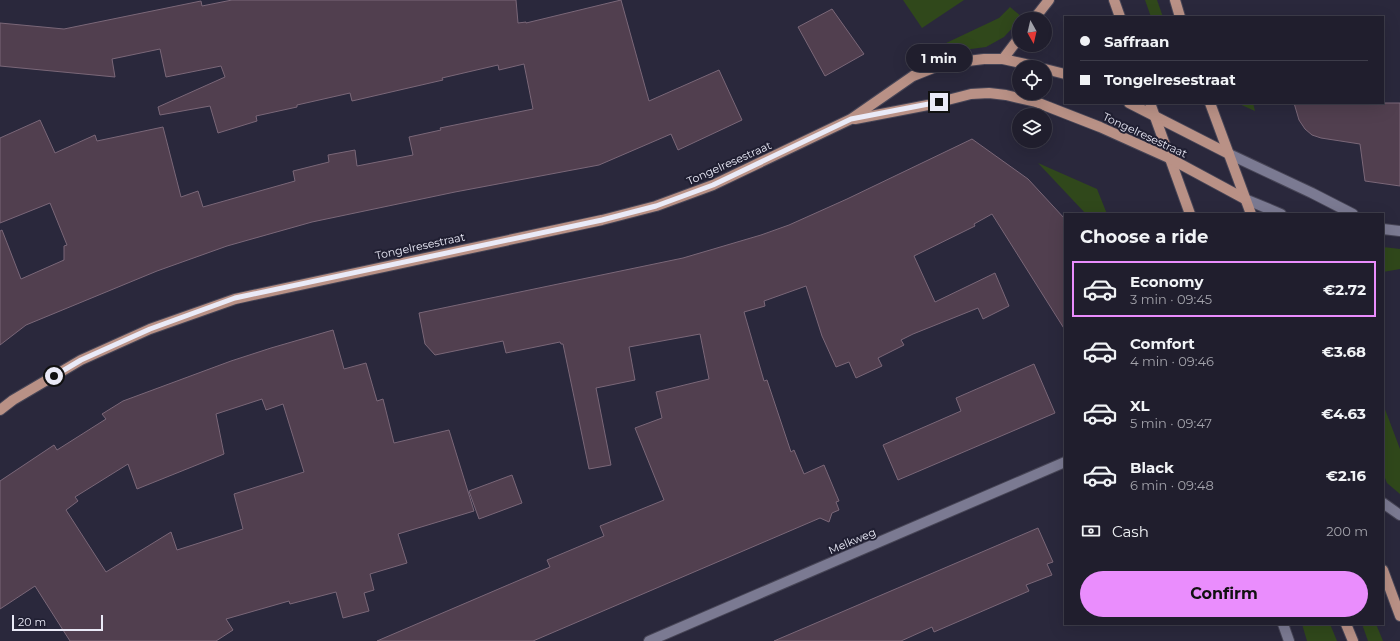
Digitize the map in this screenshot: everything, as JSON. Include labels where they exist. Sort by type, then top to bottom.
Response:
[{"type":"main road","points":[[1040,12],[1049,0]]},
{"type":"main road","points":[[1114,0],[1120,16]]},
{"type":"main road","points":[[1175,0],[1180,16]]},
{"type":"main road","points":[[1003,59],[1012,47]]},
{"type":"main road","name":"Tongelresestraat","points":[[0,410],[13,400],[81,360],[150,329],[235,298],[602,220],[656,206],[713,185],[851,119],[913,76],[924,71],[943,64],[963,61],[1003,59],[1012,61]]},
{"type":"main road","points":[[1052,71],[1064,74]]},
{"type":"main road","name":"Tongelresestraat","points":[[851,119],[928,105],[971,94],[989,93],[1006,95],[1036,102],[1100,127],[1169,158],[1245,199]]},
{"type":"main road","name":"Tongelresestraat","points":[[1132,104],[1229,154]]},
{"type":"main road","points":[[1150,104],[1190,213]]},
{"type":"main road","points":[[1210,104],[1251,213]]},
{"type":"main road","points":[[1384,573],[1400,616]]},
{"type":"main road","points":[[1346,625],[1353,641]]},
{"type":"street","name":"Tongelresestraat","points":[[1229,154],[1351,213]]},
{"type":"street","name":"Tongelresestraat","points":[[1245,199],[1279,213]]},
{"type":"street","points":[[1384,229],[1400,231]]},
{"type":"street","name":"Melkweg","points":[[649,641],[1064,462]]},
{"type":"street","points":[[1384,504],[1400,515]]},
{"type":"street","points":[[1283,625],[1289,641]]},
{"type":"green space","points":[[903,0],[964,0],[922,28]]},
{"type":"green space","points":[[1145,0],[1157,0],[1163,16],[1151,16]]},
{"type":"green space","points":[[1010,7],[1016,12],[1012,12],[1012,28],[1004,37],[986,47],[948,52],[944,44],[999,18]]},
{"type":"green space","points":[[1239,104],[1253,104],[1255,111]]},
{"type":"green space","points":[[1038,163],[1097,189],[1107,213],[1085,213]]},
{"type":"green space","points":[[1384,247],[1400,249],[1400,269],[1384,272]]},
{"type":"green space","points":[[1384,407],[1400,449],[1400,494],[1387,483],[1384,476]]},
{"type":"green space","points":[[1302,625],[1330,625],[1337,641],[1307,641]]},
{"type":"green space","points":[[1362,625],[1376,625],[1383,641],[1368,641]]},
{"type":"building","points":[[232,0],[516,0],[518,23],[526,23],[621,0],[649,101],[719,70],[742,120],[678,150],[671,134],[599,165],[455,192],[312,222],[227,246],[157,271],[26,325],[0,345],[0,231],[2,230],[21,279],[64,260],[64,246],[67,245],[50,203],[0,223],[0,138],[40,120],[55,153],[95,135],[97,141],[163,127],[181,197],[198,191],[203,207],[295,181],[293,171],[329,162],[328,155],[355,150],[357,166],[413,155],[409,137],[441,130],[440,128],[533,109],[524,64],[499,70],[498,65],[442,78],[443,80],[352,101],[350,93],[297,105],[297,107],[256,116],[257,121],[218,133],[210,106],[160,115],[158,107],[225,77],[221,66],[166,77],[160,49],[112,59],[115,77],[0,66],[0,23],[64,29],[201,1],[202,6]]},
{"type":"building","points":[[832,9],[864,54],[825,76],[798,27]]},
{"type":"building","points":[[1400,103],[1400,186],[1365,181],[1360,144],[1321,138],[1312,135],[1305,129],[1299,120],[1294,104]]},
{"type":"building","points":[[972,139],[1028,179],[1064,218],[1064,328],[992,214],[974,224],[975,226],[914,256],[935,302],[995,273],[1009,306],[983,319],[978,308],[913,334],[901,340],[904,345],[878,358],[882,366],[856,378],[849,362],[836,367],[822,336],[806,286],[764,301],[765,306],[744,312],[764,381],[767,380],[791,452],[794,450],[804,474],[824,465],[839,501],[836,502],[839,510],[832,513],[829,522],[820,518],[533,641],[377,641],[550,567],[547,560],[604,536],[600,526],[664,500],[635,428],[662,418],[656,392],[709,379],[700,334],[629,347],[635,380],[596,388],[611,465],[589,469],[563,344],[560,342],[506,353],[503,341],[435,355],[425,344],[419,313],[683,258],[761,235],[789,225]]},
{"type":"building","points":[[333,330],[344,369],[366,363],[377,401],[383,399],[394,443],[449,430],[474,511],[398,534],[407,563],[370,574],[374,590],[364,593],[369,611],[343,618],[336,592],[290,604],[289,601],[226,619],[233,630],[216,641],[70,641],[35,586],[0,609],[0,481],[54,445],[57,450],[106,419],[102,414],[123,401],[231,361]],"holes":[[[262,399],[266,410],[283,404],[304,472],[234,494],[243,529],[177,550],[171,532],[106,572],[66,510],[78,501],[75,497],[128,464],[137,489],[224,454],[216,414]]]},
{"type":"building","points":[[1034,364],[1055,413],[898,480],[883,445],[961,411],[956,398]]},
{"type":"building","points":[[512,475],[522,503],[479,519],[469,491]]},
{"type":"building","points":[[1038,528],[1053,562],[1047,564],[1052,575],[1026,585],[1029,591],[934,632],[932,627],[901,641],[774,641]]},
{"type":"route","points":[[54,376],[81,360],[150,329],[235,298],[602,220],[656,206],[713,185],[851,119],[939,102]]}]
